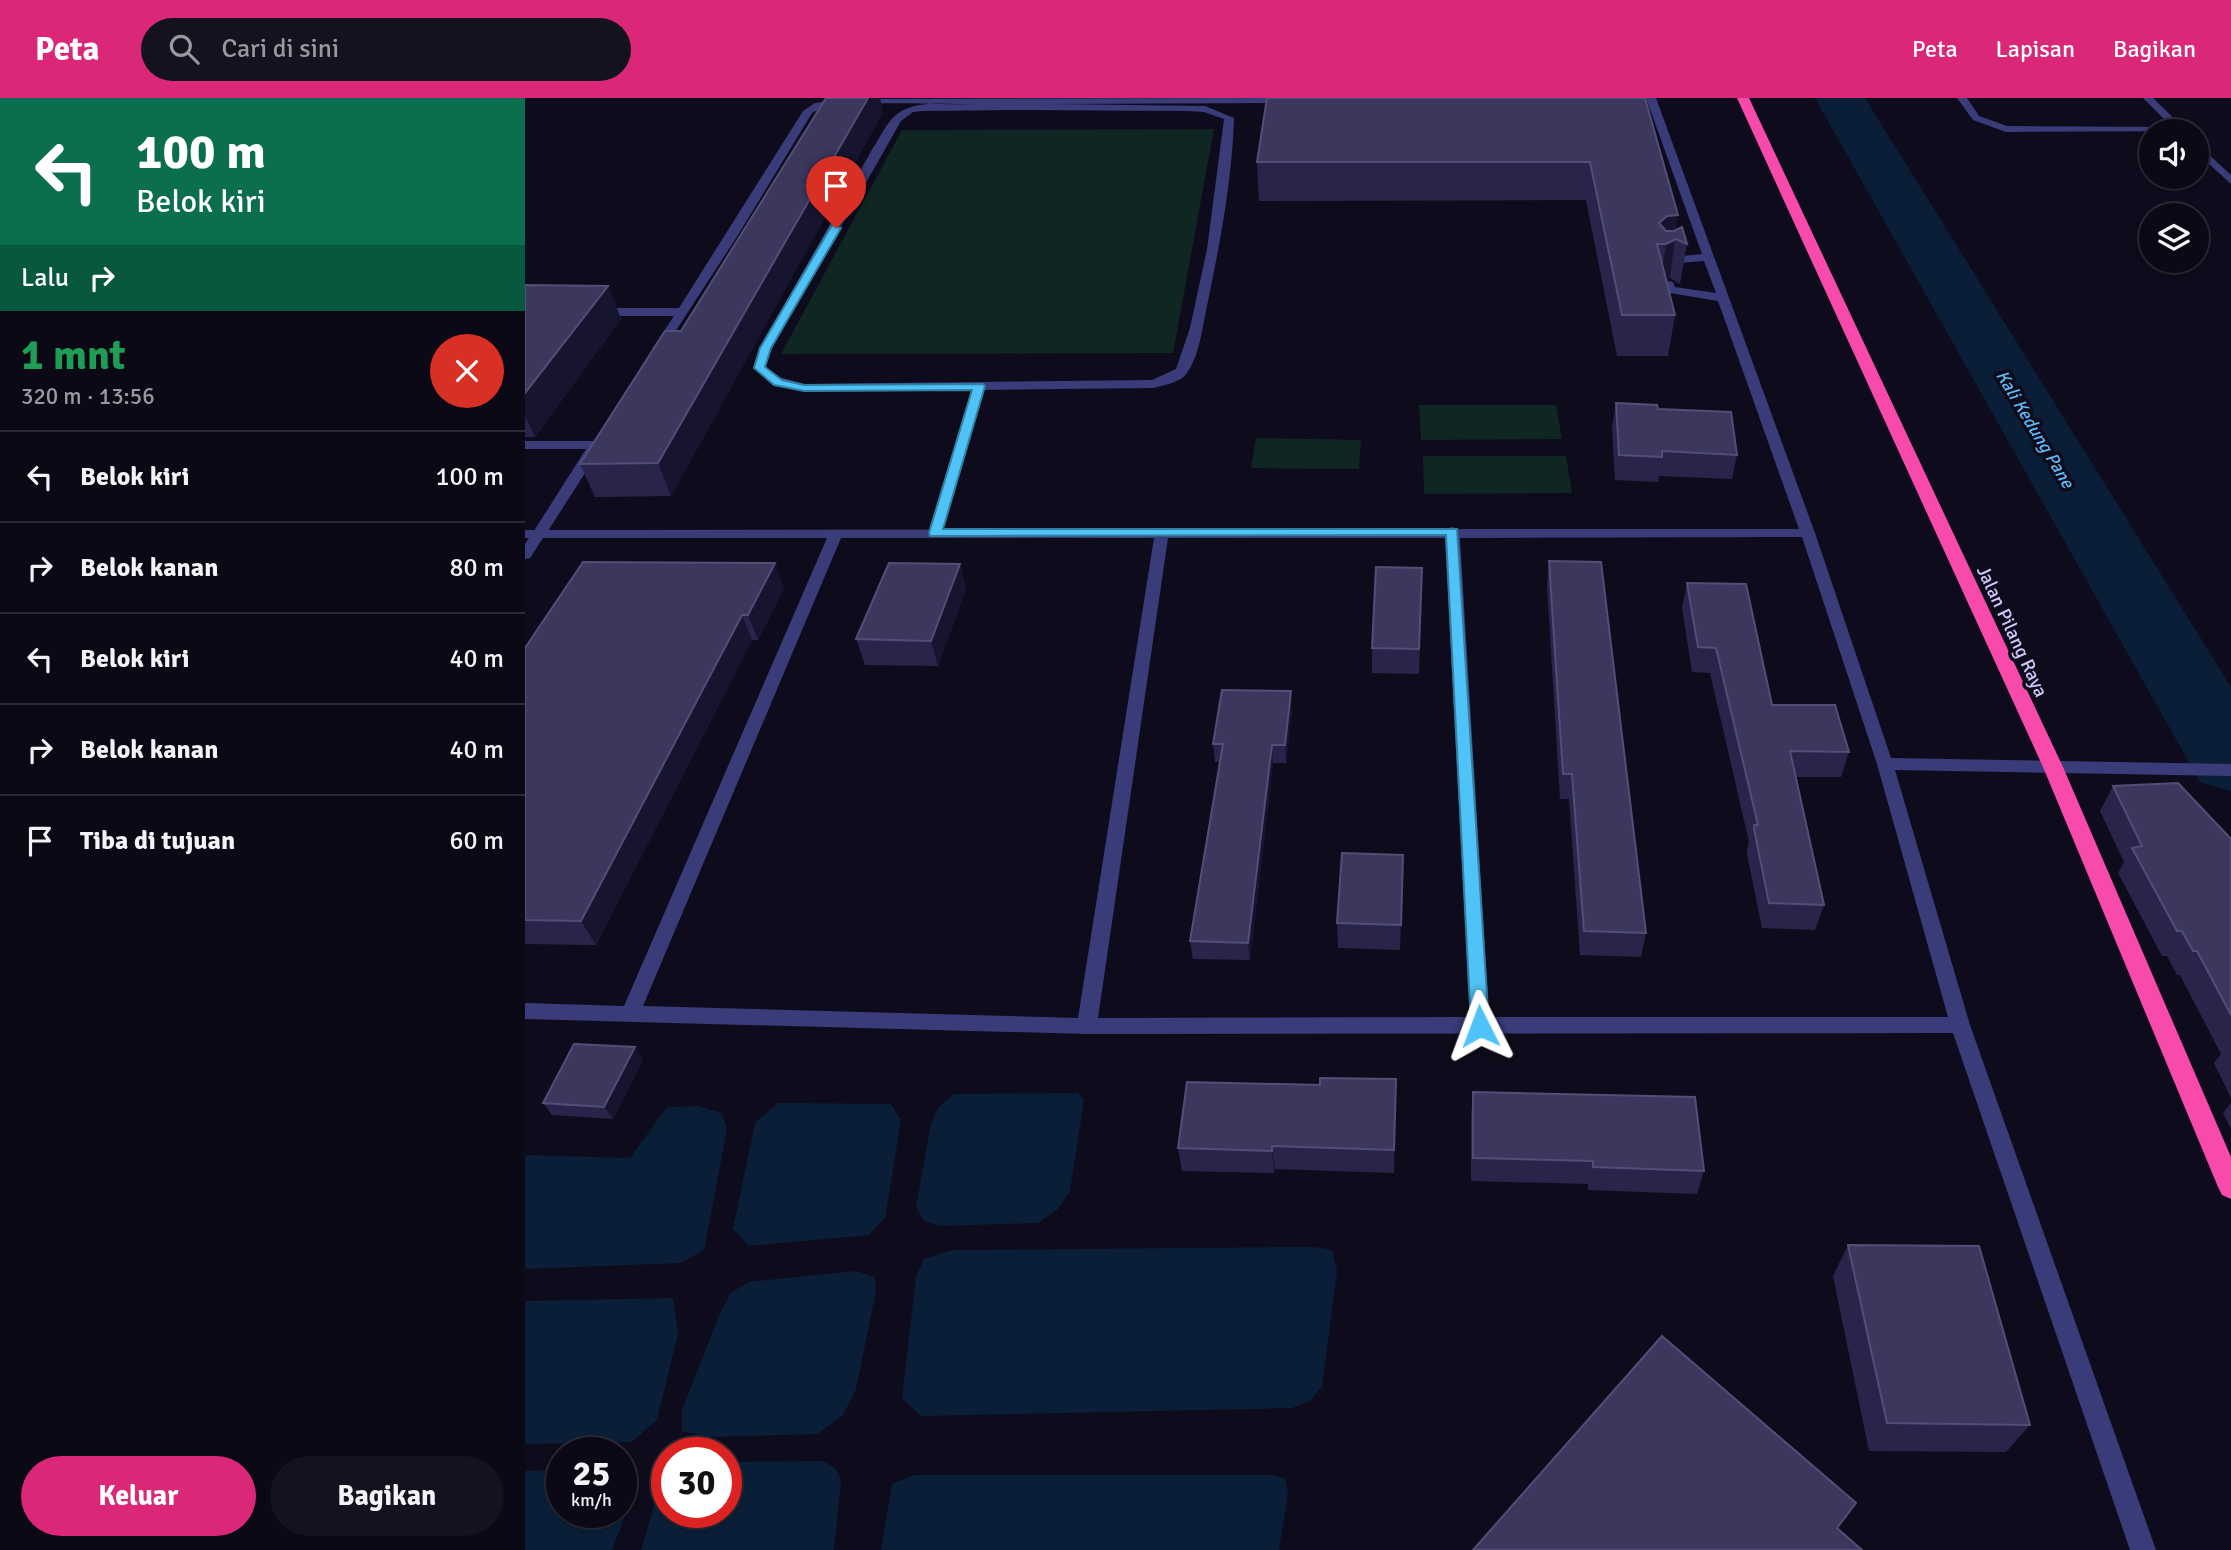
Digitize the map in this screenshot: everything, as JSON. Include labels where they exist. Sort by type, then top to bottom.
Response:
[{"type":"highway","name":"Jalan Pilang Raya","points":[[1743,98],[2053,767],[2231,1187]]},
{"type":"street","points":[[1962,98],[1976,118],[2006,129],[2139,131]]},
{"type":"street","points":[[2148,98],[2169,119]]},
{"type":"street","points":[[653,356],[733,235],[808,111],[818,105],[843,102],[1143,99],[1293,101]]},
{"type":"street","points":[[1647,99],[1708,257],[1808,533],[1885,764],[1960,1025],[2143,1550]]},
{"type":"street","points":[[1015,107],[1186,108],[1218,112],[1229,118],[1222,190],[1194,336],[1183,370],[1171,379],[1153,384],[979,386],[804,388],[778,383],[759,368],[766,348],[897,118],[910,110],[923,108],[1015,107]]},
{"type":"street","points":[[2209,159],[2231,181]]},
{"type":"street","points":[[1664,267],[1662,261],[1708,257]]},
{"type":"street","points":[[1669,284],[1670,290],[1723,298]]},
{"type":"street","points":[[590,312],[681,312]]},
{"type":"street","points":[[935,533],[979,386]]},
{"type":"street","points":[[525,445],[600,439],[532,534],[525,555]]},
{"type":"street","points":[[532,534],[1452,531],[1808,533]]},
{"type":"street","points":[[1452,531],[1480,1026]]},
{"type":"street","points":[[1087,1026],[1162,532]]},
{"type":"street","points":[[630,1014],[836,534]]},
{"type":"street","points":[[1885,764],[2231,770]]},
{"type":"street","points":[[525,1011],[1087,1026],[1960,1025]]},
{"type":"green space","points":[[1214,129],[1173,353],[781,354],[902,130]]},
{"type":"green space","points":[[1419,405],[1556,405],[1562,439],[1421,440]]},
{"type":"green space","points":[[1256,438],[1361,440],[1359,469],[1251,468]]},
{"type":"green space","points":[[1423,456],[1566,456],[1572,493],[1424,494]]},
{"type":"water","points":[[1078,1093],[1084,1100],[1070,1191],[1058,1209],[1038,1223],[940,1226],[924,1221],[916,1207],[931,1123],[938,1108],[954,1094]]},
{"type":"water","points":[[778,1103],[891,1104],[901,1120],[885,1218],[868,1235],[749,1246],[733,1229],[755,1123]]},
{"type":"water","points":[[698,1106],[722,1113],[727,1129],[704,1250],[681,1263],[525,1269],[525,1155],[630,1158],[667,1107]]},
{"type":"water","points":[[1313,1247],[1332,1250],[1337,1271],[1322,1387],[1310,1401],[1292,1408],[921,1416],[902,1398],[916,1277],[924,1259],[952,1250]]},
{"type":"water","points":[[856,1271],[875,1277],[876,1291],[856,1389],[843,1415],[818,1434],[708,1437],[682,1431],[682,1410],[720,1313],[731,1293],[748,1282]]},
{"type":"water","points":[[673,1298],[678,1334],[657,1420],[637,1438],[546,1437],[546,1444],[525,1444],[525,1301]]},
{"type":"water","points":[[823,1461],[835,1468],[841,1480],[834,1550],[641,1550],[651,1516],[651,1528],[742,1528],[742,1462]]},
{"type":"water","points":[[546,1470],[546,1528],[620,1528],[612,1550],[525,1550],[525,1471]]},
{"type":"water","points":[[914,1475],[1273,1475],[1285,1478],[1288,1493],[1279,1550],[881,1550],[892,1484]]},
{"type":"building","points":[[826,98],[868,98],[658,463],[580,464],[665,331],[681,331]]},
{"type":"building","points":[[1267,98],[1645,98],[1678,215],[1667,216],[1659,223],[1666,231],[1682,227],[1687,244],[1676,239],[1666,244],[1657,244],[1675,315],[1622,315],[1590,162],[1257,162]]},
{"type":"building","points":[[525,285],[608,286],[525,393]]},
{"type":"building","points":[[1616,403],[1657,405],[1658,409],[1731,412],[1737,455],[1662,451],[1662,457],[1619,455]]},
{"type":"building","points":[[1549,561],[1601,562],[1646,933],[1584,931],[1572,774],[1563,774]]},
{"type":"building","points":[[583,562],[775,563],[748,615],[742,615],[581,921],[525,920],[525,648]]},
{"type":"building","points":[[889,563],[960,564],[931,641],[856,639]]},
{"type":"building","points":[[1376,567],[1422,568],[1419,649],[1372,648]]},
{"type":"building","points":[[1687,583],[1746,584],[1772,705],[1835,705],[1849,752],[1790,751],[1824,905],[1769,903],[1754,829],[1754,825],[1758,825],[1716,648],[1698,647]]},
{"type":"building","points":[[1222,690],[1291,691],[1285,745],[1272,745],[1248,943],[1190,941],[1223,744],[1213,744]]},
{"type":"building","points":[[2178,783],[2231,839],[2231,1015],[2197,951],[2193,951],[2182,931],[2177,931],[2132,848],[2142,846],[2113,786]]},
{"type":"building","points":[[1342,853],[1403,855],[1401,925],[1337,923]]},
{"type":"building","points":[[574,1044],[635,1047],[604,1107],[543,1103]]},
{"type":"building","points":[[1320,1078],[1396,1079],[1394,1150],[1272,1146],[1272,1151],[1178,1148],[1187,1082],[1320,1085]]},
{"type":"building","points":[[1473,1092],[1695,1097],[1704,1171],[1593,1167],[1593,1161],[1473,1158]]},
{"type":"building","points":[[1848,1245],[1979,1246],[2030,1425],[1887,1423]]},
{"type":"building","points":[[1662,1336],[1856,1503],[1837,1528],[1862,1550],[1473,1550]]},
{"type":"waterway","name":"Kali Kedung Pane","points":[[1840,98],[2231,760]]},
{"type":"route","points":[[836,228],[766,348],[759,368],[778,383],[804,388],[979,386],[935,533],[1452,531],[1480,1026]]}]
